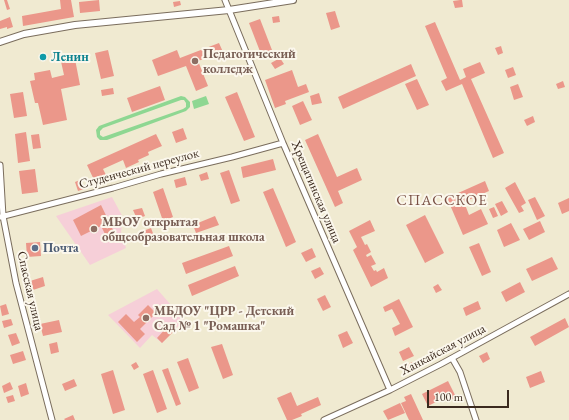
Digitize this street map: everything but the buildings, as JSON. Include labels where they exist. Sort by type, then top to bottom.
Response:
[{"type":"street","name":"Хрещатинская улица","points":[[226,0],[282,143],[390,390]]},
{"type":"street","points":[[0,42],[24,34],[75,25],[229,10],[293,0]]},
{"type":"street","name":"Студенческий переулок","points":[[2,216],[113,188],[161,174],[232,158],[282,143]]},
{"type":"street","name":"Спасская улица","points":[[0,165],[2,216],[16,282],[40,379],[52,420]]},
{"type":"street","name":"Ханкайская улица","points":[[324,420],[390,390],[569,294]]},
{"type":"street","points":[[452,358],[460,372],[476,420]]},
{"type":"shaded area","name":"МБОУ открытая общеобразовательная школа","points":[[112,197],[126,223],[122,226],[121,232],[126,248],[90,265],[56,216]]},
{"type":"shaded area","name":"МБДОУ \"ЦРР - Детский Сад № 1 \"Ромашка\"","points":[[157,289],[184,320],[162,343],[152,335],[140,348],[108,315]]},
{"type":"green space","points":[[181,96],[185,97],[190,102],[190,107],[186,111],[107,140],[100,140],[97,137],[96,130],[99,126]],"holes":[[[184,100],[186,107],[183,109],[103,137],[100,135],[100,131],[103,128]]]},
{"type":"green space","points":[[206,96],[209,104],[194,109],[192,101]]},
{"type":"place","name":"Ленин","points":[[43,57]]},
{"type":"place","name":"Педагогический колледж","points":[[195,61]]},
{"type":"place","name":"МБОУ открытая общеобразовательная школа","points":[[94,229]]},
{"type":"place","name":"Почта","points":[[35,248]]},
{"type":"place","name":"МБДОУ \"ЦРР - Детский Сад № 1 \"Ромашка\"","points":[[146,318]]},
{"type":"district","name":"СПАССКОЕ","points":[[442,201]]}]
